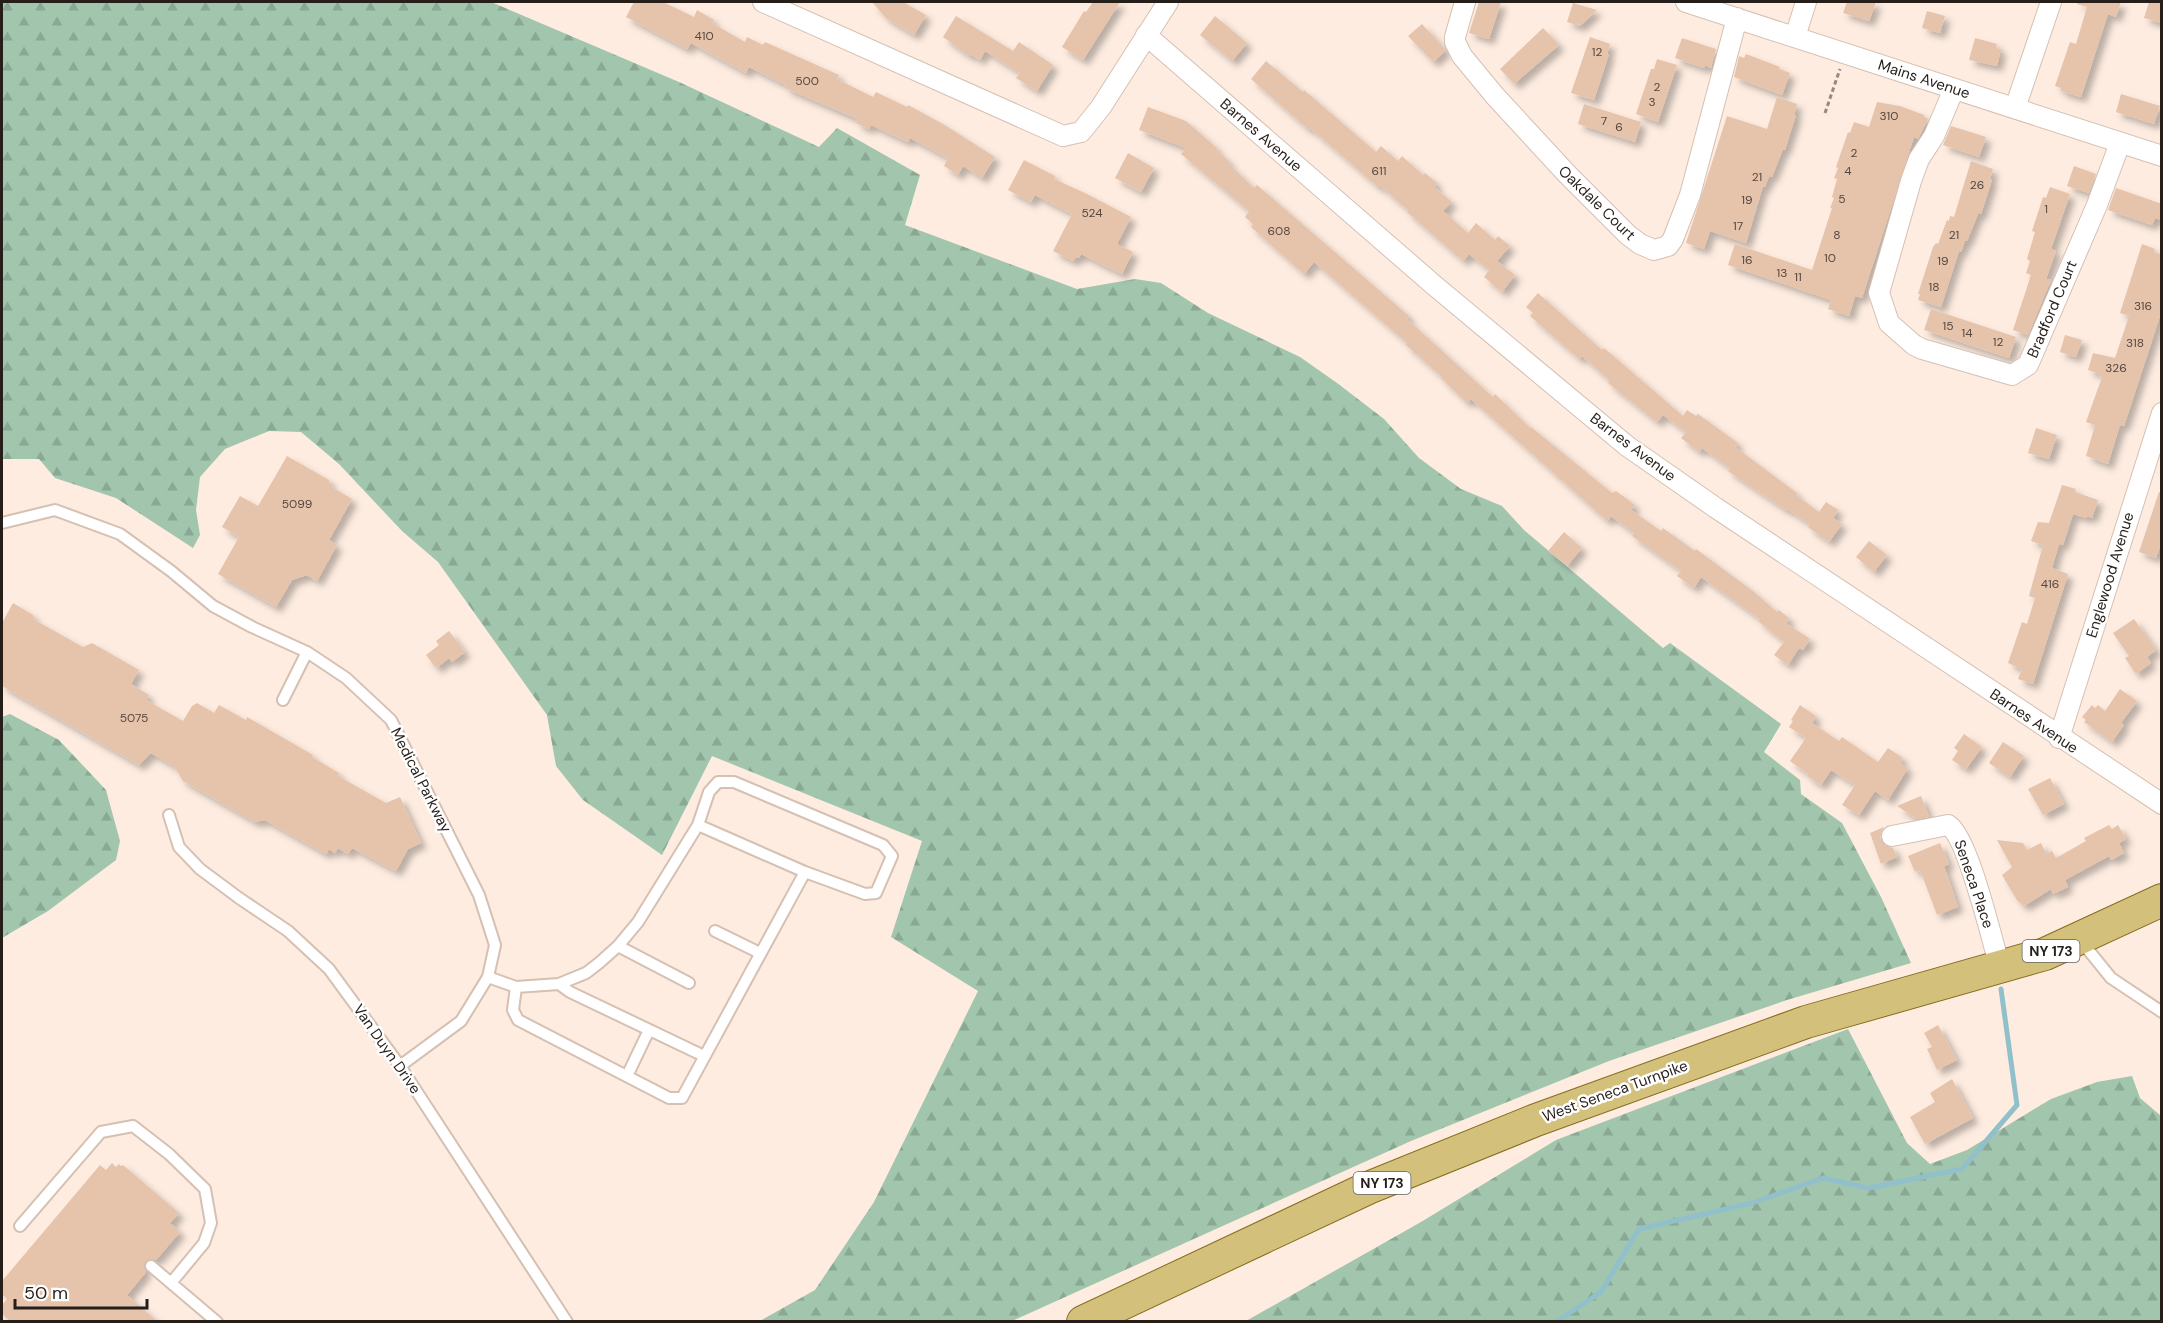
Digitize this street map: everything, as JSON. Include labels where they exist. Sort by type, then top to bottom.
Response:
[{"type":"main road","name":"West Seneca Turnpike","points":[[1083,1322],[1368,1188],[1536,1120],[1806,1022],[2045,954],[2162,900]]},
{"type":"street","points":[[763,2],[800,9],[1063,136],[1081,132],[1101,107],[1168,2]]},
{"type":"street","name":"Oakdale Court","points":[[1465,2],[1455,37],[1462,56],[1495,96],[1590,197],[1628,235],[1654,250],[1668,246],[1673,239],[1690,195],[1737,18]]},
{"type":"street","name":"Mains Avenue","points":[[1686,2],[2162,156]]},
{"type":"street","points":[[1795,37],[1806,2]]},
{"type":"street","points":[[2015,108],[2051,2]]},
{"type":"street","name":"Barnes Avenue","points":[[1146,35],[1435,286],[1627,446],[2059,738],[2162,804]]},
{"type":"street","name":"Bradford Court","points":[[1954,89],[1934,136],[1919,159],[1879,293],[1889,323],[1922,350],[2012,375],[2028,365],[2097,206],[2120,143]]},
{"type":"street","name":"Englewood Avenue","points":[[2059,738],[2159,429]]},
{"type":"street","name":"Seneca Place","points":[[1892,836],[1948,825],[1954,829],[1970,863],[2000,967]]},
{"type":"lane","name":"Medical Parkway","points":[[2,523],[55,510],[120,534],[171,571],[213,606],[307,652],[346,678],[391,720],[479,895],[495,945],[488,977],[460,1021],[400,1066]]},
{"type":"lane","points":[[283,700],[307,652]]},
{"type":"lane","points":[[488,977],[516,987],[559,984],[585,973],[618,946],[638,922],[698,825],[709,792],[718,782],[734,782],[883,845],[892,856],[876,893],[865,894],[805,872],[698,825]]},
{"type":"lane","name":"Van Duyn Drive","points":[[169,815],[179,847],[200,869],[238,898],[288,931],[329,969],[400,1066],[567,1322]]},
{"type":"lane","points":[[516,987],[513,1010],[518,1020],[669,1098],[682,1098],[805,872]]},
{"type":"lane","points":[[715,931],[760,953]]},
{"type":"lane","points":[[2079,939],[2111,978],[2162,1012]]},
{"type":"lane","points":[[618,946],[689,983]]},
{"type":"lane","points":[[559,984],[570,992],[704,1056]]},
{"type":"lane","points":[[627,1076],[649,1029]]},
{"type":"lane","points":[[20,1226],[101,1132],[134,1126],[169,1154],[205,1189],[211,1223],[204,1243],[171,1283]]},
{"type":"lane","points":[[151,1266],[218,1322]]},
{"type":"path","points":[[1825,112],[1845,53]]},
{"type":"green space","points":[[2,2],[491,2],[679,82],[819,147],[837,128],[920,175],[905,225],[1077,289],[1135,279],[1161,283],[1208,313],[1300,357],[1337,383],[1384,419],[1419,458],[1461,489],[1502,506],[1524,530],[1663,648],[1670,643],[1781,724],[1764,752],[1800,780],[1801,794],[1842,823],[1881,897],[1911,963],[1787,1000],[1609,1061],[1411,1141],[1012,1321],[760,1321],[815,1290],[874,1202],[978,991],[891,937],[922,841],[712,756],[662,855],[583,800],[556,766],[547,715],[438,562],[402,531],[339,464],[301,432],[269,431],[225,449],[200,477],[196,510],[200,535],[193,548],[116,498],[55,478],[39,459],[2,459]]},
{"type":"green space","points":[[10,714],[59,740],[106,790],[120,841],[116,860],[48,911],[2,938],[2,717]]},
{"type":"green space","points":[[1848,1029],[1907,1143],[1930,1164],[1967,1150],[2051,1099],[2097,1082],[2132,1076],[2140,1098],[2161,1116],[2161,1321],[1246,1321],[1421,1222],[1556,1140]]},
{"type":"building","points":[[634,2],[663,2],[694,17],[697,10],[714,20],[712,23],[745,42],[747,37],[763,45],[765,42],[839,75],[837,79],[873,97],[876,92],[907,107],[908,105],[995,157],[982,178],[963,166],[958,175],[944,166],[948,158],[910,138],[908,142],[871,125],[869,129],[856,123],[858,119],[785,88],[786,85],[749,67],[746,73],[691,43],[687,49],[626,17]]},
{"type":"building","points":[[872,2],[903,2],[926,15],[914,35],[886,18]]},
{"type":"building","points":[[1093,2],[1120,2],[1083,60],[1062,47],[1084,11],[1086,12]]},
{"type":"building","points":[[1479,2],[1501,2],[1489,39],[1469,33]]},
{"type":"building","points":[[1847,2],[1876,2],[1869,21],[1843,13]]},
{"type":"building","points":[[2078,2],[2121,2],[2116,17],[2108,14],[2081,97],[2061,91],[2061,88],[2055,86],[2070,42],[2076,44],[2087,7],[2077,4]]},
{"type":"building","points":[[2149,2],[2162,2],[2162,23],[2144,18]]},
{"type":"building","points":[[1573,3],[1597,10],[1580,26],[1567,22]]},
{"type":"building","points":[[1927,11],[1945,16],[1940,33],[1922,28]]},
{"type":"building","points":[[956,16],[1013,51],[1019,42],[1053,65],[1037,91],[1016,78],[1020,73],[985,51],[980,60],[970,54],[969,56],[943,37]]},
{"type":"building","points":[[1215,16],[1247,43],[1232,61],[1200,35]]},
{"type":"building","points":[[1422,24],[1446,50],[1433,62],[1408,36]]},
{"type":"building","points":[[1543,28],[1559,45],[1514,84],[1500,69]]},
{"type":"building","points":[[1590,37],[1610,44],[1594,100],[1571,93]]},
{"type":"building","points":[[1682,38],[1716,49],[1711,68],[1705,65],[1704,68],[1675,58]]},
{"type":"building","points":[[1975,38],[1997,44],[1996,48],[2001,49],[1997,66],[1969,60]]},
{"type":"building","points":[[1746,54],[1790,73],[1782,95],[1734,77],[1739,56],[1744,58]]},
{"type":"building","points":[[1657,59],[1677,65],[1658,122],[1636,114],[1651,69],[1654,69]]},
{"type":"building","points":[[1266,61],[1303,92],[1304,90],[1376,152],[1381,146],[1398,161],[1402,156],[1423,175],[1425,173],[1437,183],[1434,187],[1452,202],[1443,211],[1468,233],[1476,223],[1495,240],[1498,236],[1510,246],[1497,261],[1515,275],[1502,292],[1484,277],[1490,269],[1469,254],[1463,261],[1379,185],[1378,187],[1310,128],[1309,130],[1251,79]]},
{"type":"building","points":[[2121,94],[2160,106],[2154,124],[2116,112]]},
{"type":"building","points":[[1777,97],[1797,104],[1794,115],[1796,115],[1785,150],[1783,149],[1772,177],[1769,176],[1765,187],[1763,186],[1746,243],[1710,231],[1704,249],[1686,243],[1727,116],[1767,129]]},
{"type":"building","points":[[1877,102],[1900,106],[1924,115],[1928,119],[1918,139],[1914,137],[1862,298],[1855,296],[1849,316],[1828,309],[1831,300],[1728,265],[1735,244],[1812,270],[1832,208],[1830,208],[1837,179],[1834,178],[1838,168],[1836,167],[1848,132],[1850,133],[1854,122],[1869,127]]},
{"type":"building","points":[[1584,104],[1641,122],[1635,142],[1578,124]]},
{"type":"building","points":[[1148,107],[1186,121],[1218,149],[1216,150],[1254,188],[1257,185],[1409,316],[1407,319],[1493,397],[1495,394],[1530,428],[1612,493],[1616,491],[1635,505],[1631,510],[1661,531],[1663,528],[1695,551],[1696,549],[1753,591],[1777,612],[1779,610],[1790,619],[1786,623],[1810,639],[1803,650],[1799,648],[1788,665],[1774,655],[1784,642],[1758,621],[1760,619],[1701,577],[1694,588],[1677,576],[1681,571],[1632,536],[1634,533],[1611,516],[1607,521],[1471,399],[1467,403],[1405,344],[1407,343],[1314,262],[1304,274],[1251,227],[1253,224],[1245,217],[1249,211],[1181,154],[1186,148],[1139,130]]},
{"type":"building","points":[[1951,126],[1986,137],[1979,157],[1943,145]]},
{"type":"building","points":[[1128,153],[1154,168],[1141,192],[1115,178]]},
{"type":"building","points":[[1024,160],[1055,176],[1054,179],[1131,217],[1117,244],[1133,252],[1122,274],[1081,254],[1073,261],[1053,251],[1072,214],[1035,195],[1031,202],[1008,190]]},
{"type":"building","points":[[1971,161],[1993,169],[1990,179],[1992,180],[1981,214],[1978,214],[1967,241],[1961,252],[1959,251],[1941,307],[1918,300],[1920,294],[1918,294],[1933,247],[1936,243],[1938,244],[1947,220],[1949,221],[1950,216],[1954,217]]},
{"type":"building","points":[[2074,166],[2096,174],[2089,193],[2067,186]]},
{"type":"building","points":[[2050,187],[2070,194],[2051,249],[2056,251],[2046,279],[2051,280],[2028,335],[2013,330],[2031,275],[2026,273],[2030,261],[2027,259],[2035,232],[2032,231],[2043,197],[2046,198]]},
{"type":"building","points":[[2116,188],[2162,204],[2162,220],[2155,218],[2152,225],[2108,210]]},
{"type":"building","points":[[2142,244],[2155,249],[2154,252],[2162,255],[2162,310],[2124,426],[2120,425],[2108,464],[2086,456],[2095,425],[2086,422],[2102,377],[2088,370],[2093,353],[2115,358],[2129,316],[2120,313]]},
{"type":"building","points":[[1538,293],[1602,350],[1604,348],[1683,416],[1687,410],[1696,416],[1698,414],[1738,443],[1735,447],[1819,512],[1826,502],[1838,510],[1833,518],[1842,524],[1829,542],[1808,527],[1810,524],[1728,471],[1730,468],[1702,448],[1699,452],[1681,438],[1686,432],[1663,415],[1657,422],[1608,383],[1610,381],[1582,356],[1579,359],[1530,316],[1533,313],[1526,307]]},
{"type":"building","points":[[1931,309],[2016,337],[2009,358],[1924,330]]},
{"type":"building","points":[[2065,335],[2082,340],[2076,357],[2060,352]]},
{"type":"building","points":[[2036,428],[2057,435],[2049,459],[2028,453]]},
{"type":"building","points":[[287,456],[329,480],[330,486],[352,499],[329,540],[337,545],[317,581],[307,575],[292,580],[276,607],[218,574],[239,537],[222,527],[240,496],[258,506]]},
{"type":"building","points":[[2062,485],[2098,500],[2092,518],[2073,514],[2063,545],[2059,544],[2052,568],[2068,574],[2033,684],[2018,679],[2022,669],[2008,663],[2022,622],[2027,624],[2035,598],[2029,596],[2043,545],[2031,541],[2038,522],[2049,523]]},
{"type":"building","points":[[2159,492],[2162,493],[2162,541],[2156,558],[2139,552]]},
{"type":"building","points":[[1564,532],[1582,548],[1567,566],[1548,551]]},
{"type":"building","points":[[1869,541],[1887,555],[1874,572],[1856,557]]},
{"type":"building","points":[[13,603],[33,615],[33,619],[83,647],[92,643],[139,670],[131,684],[149,695],[146,700],[183,721],[192,706],[197,703],[214,713],[219,705],[246,720],[247,717],[313,755],[312,757],[339,773],[338,776],[386,803],[400,797],[421,843],[408,849],[396,871],[352,848],[348,854],[338,848],[335,853],[329,849],[326,854],[265,820],[255,822],[183,781],[174,766],[151,753],[139,765],[2,686],[2,623]]},
{"type":"building","points":[[2134,619],[2156,650],[2147,657],[2151,663],[2136,674],[2125,658],[2129,656],[2113,633]]},
{"type":"building","points":[[449,631],[465,652],[452,662],[449,658],[436,668],[426,655],[439,645],[436,641]]},
{"type":"building","points":[[2120,689],[2137,701],[2121,723],[2124,725],[2112,742],[2084,722],[2086,720],[2082,717],[2092,705],[2095,708],[2098,705],[2105,711]]},
{"type":"building","points":[[1800,705],[1816,716],[1812,723],[1839,741],[1842,737],[1878,762],[1888,748],[1903,758],[1900,763],[1908,768],[1888,800],[1875,791],[1859,815],[1842,805],[1855,785],[1831,770],[1821,785],[1790,761],[1806,738],[1789,727]]},
{"type":"building","points":[[1964,734],[1982,747],[1966,769],[1952,760],[1958,751],[1954,748]]},
{"type":"building","points":[[2003,742],[2024,756],[2010,777],[1989,763]]},
{"type":"building","points":[[2050,778],[2064,804],[2043,815],[2028,789]]},
{"type":"building","points":[[1921,796],[1929,817],[1917,819],[1897,806]]},
{"type":"building","points":[[2109,825],[2112,829],[2118,825],[2126,839],[2119,843],[2124,853],[2111,860],[2109,856],[2065,880],[2068,887],[2053,894],[2051,889],[2024,906],[2017,900],[2002,875],[2012,867],[1997,840],[2023,843],[2027,850],[2041,843],[2046,854],[2052,851],[2056,858],[2086,841],[2084,838]]},
{"type":"building","points":[[1884,827],[1880,839],[1883,844],[1893,848],[1897,857],[1881,864],[1870,833]]},
{"type":"building","points":[[1940,843],[1949,864],[1944,866],[1958,907],[1937,915],[1922,875],[1919,870],[1915,872],[1908,856]]},
{"type":"building","points":[[1938,1025],[1957,1060],[1937,1070],[1927,1049],[1932,1047],[1924,1033]]},
{"type":"building","points":[[1952,1079],[1973,1118],[1925,1144],[1910,1117],[1935,1102],[1930,1093]]},
{"type":"building","points":[[112,1163],[116,1167],[119,1164],[123,1165],[179,1213],[170,1223],[180,1232],[156,1260],[149,1259],[145,1262],[146,1272],[127,1295],[158,1322],[11,1322],[2,1314],[2,1305],[7,1299],[2,1294],[2,1281],[100,1165],[106,1170]]},
{"type":"waterway","points":[[1556,1322],[1601,1292],[1639,1229],[1752,1203],[1823,1178],[1869,1188],[1962,1169],[2017,1105],[2001,989]]}]
